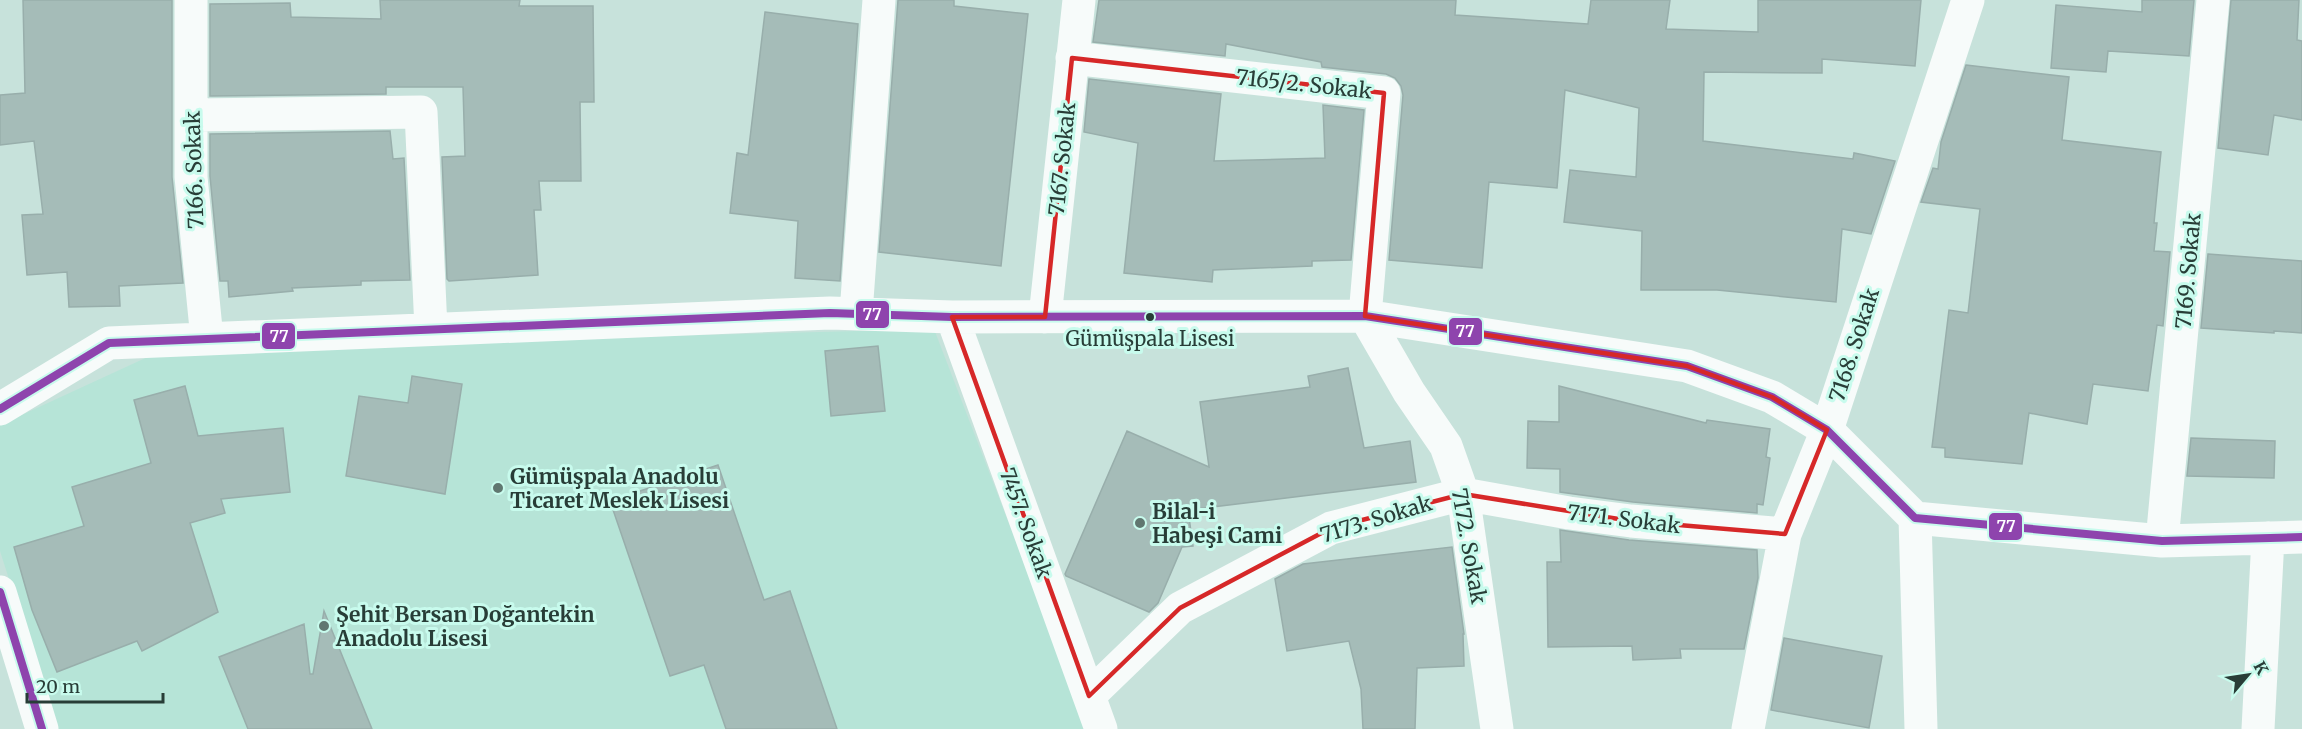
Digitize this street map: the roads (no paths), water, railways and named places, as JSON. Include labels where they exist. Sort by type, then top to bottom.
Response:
[{"type":"street","name":"7166. Sokak","points":[[191,0],[191,177],[207,339]]},
{"type":"street","points":[[856,313],[879,0]]},
{"type":"street","name":"7167. Sokak","points":[[1045,317],[1079,0]]},
{"type":"street","name":"7168. Sokak","points":[[1748,729],[1785,534],[1827,430],[1968,0]]},
{"type":"street","name":"7169. Sokak","points":[[2162,541],[2213,0]]},
{"type":"street","name":"7165/2. Sokak","points":[[1072,58],[1384,93],[1365,316]]},
{"type":"street","points":[[192,115],[421,112],[430,329]]},
{"type":"street","points":[[0,409],[109,343],[856,313],[952,317],[1365,316],[1687,366],[1772,397],[1827,430],[1915,518],[2162,541],[2302,537]]},
{"type":"street","name":"7172. Sokak","points":[[1365,316],[1408,392],[1446,446],[1463,494],[1497,729]]},
{"type":"street","name":"7457. Sokak","points":[[952,317],[1101,729]]},
{"type":"street","name":"7171. Sokak","points":[[1463,494],[1610,519],[1785,534]]},
{"type":"street","name":"7173. Sokak","points":[[1089,696],[1180,608],[1331,528],[1463,494]]},
{"type":"street","points":[[1915,518],[1921,729]]},
{"type":"street","points":[[2258,729],[2268,538]]},
{"type":"street","points":[[0,592],[42,729]]},
{"type":"place","name":"Gümüşpala Lisesi","points":[[1150,317]]},
{"type":"place","name":"Gümüşpala Anadolu Ticaret Meslek Lisesi","points":[[498,488]]},
{"type":"place","name":"Bilal-i Habeşi Cami","points":[[1140,523]]},
{"type":"place","name":"Şehit Bersan Doğantekin Anadolu Lisesi","points":[[324,626]]}]
